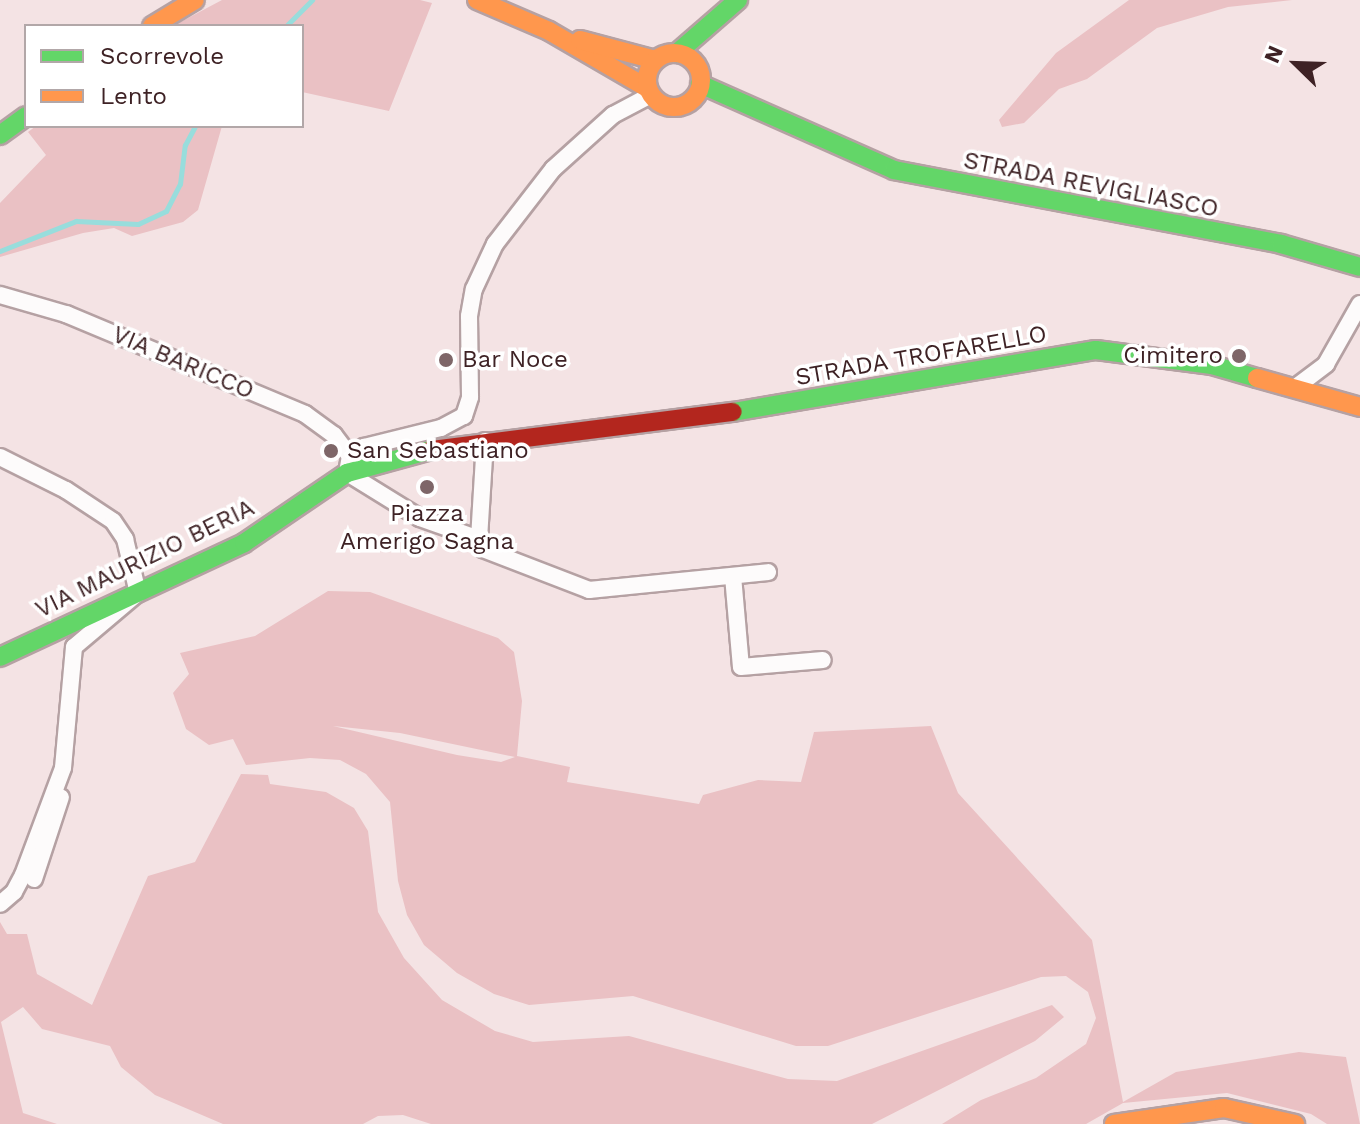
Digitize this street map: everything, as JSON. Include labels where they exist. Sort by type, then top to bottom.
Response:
[{"type":"street","points":[[155,24],[195,0]]},
{"type":"street","points":[[477,0],[549,31],[655,60],[677,53],[733,5]]},
{"type":"street","points":[[690,102],[700,84],[696,65],[733,5]]},
{"type":"street","name":"STRADA REVIGLIASCO","points":[[549,31],[649,92],[667,107],[690,102],[817,137]]},
{"type":"street","points":[[677,53],[696,65]]},
{"type":"street","points":[[348,464],[394,437],[441,428],[464,416],[470,397],[469,316],[474,289],[495,244],[553,169],[613,115],[649,92],[646,79],[655,60]]},
{"type":"street","name":"STRADA REVIGLIASCO","points":[[700,84],[894,170],[1281,244],[1360,267]]},
{"type":"street","points":[[0,135],[24,117]]},
{"type":"street","name":"VIA BARICCO","points":[[0,295],[66,314],[305,414],[334,435],[348,464]]},
{"type":"street","points":[[1296,387],[1326,364],[1360,304]]},
{"type":"street","name":"STRADA TROFARELLO","points":[[485,441],[796,405],[986,366],[1096,350],[1164,355],[1296,387],[1360,407]]},
{"type":"street","points":[[348,464],[485,441],[479,539],[483,549],[589,590],[768,572]]},
{"type":"street","points":[[0,457],[66,490],[113,521],[125,539],[138,593],[74,647],[68,673],[70,736],[57,782],[23,875],[14,892],[0,904]]},
{"type":"street","points":[[348,464],[420,518],[479,539]]},
{"type":"street","name":"VIA MAURIZIO BERIA","points":[[0,657],[244,543],[348,464]]},
{"type":"street","points":[[733,576],[741,667],[823,660]]},
{"type":"street","points":[[34,879],[59,806],[57,782]]},
{"type":"street","points":[[1114,1124],[1162,1113],[1224,1108],[1295,1124]]},
{"type":"shaded area","points":[[222,0],[420,0],[432,3],[389,111],[304,92],[304,24],[177,24]]},
{"type":"shaded area","points":[[1129,0],[1292,0],[1228,7],[1157,28],[1087,79],[1059,89],[1024,123],[1002,127],[999,120],[1056,53]]},
{"type":"shaded area","points":[[33,128],[221,128],[198,210],[183,222],[132,236],[114,228],[83,233],[0,257],[0,203],[46,155],[28,132]]},
{"type":"shaded area","points":[[328,591],[370,592],[498,638],[514,652],[522,701],[517,756],[570,767],[567,782],[699,804],[703,795],[758,780],[801,782],[814,732],[931,726],[958,793],[1092,940],[1123,1102],[1176,1072],[1299,1052],[1346,1057],[1360,1124],[1327,1124],[1311,1114],[1227,1093],[1123,1103],[1086,1124],[942,1124],[981,1100],[1036,1078],[1086,1044],[1096,1018],[1088,992],[1066,976],[1041,977],[828,1046],[796,1046],[633,996],[529,1005],[494,994],[457,973],[424,945],[407,915],[398,881],[390,802],[366,774],[340,760],[310,758],[246,765],[233,739],[209,745],[186,729],[173,693],[189,674],[180,653],[255,636]],"holes":[[[333,726],[400,733],[515,757],[501,762],[457,755]]]},
{"type":"shaded area","points":[[241,774],[268,775],[270,784],[326,792],[354,808],[368,831],[378,912],[404,958],[442,1000],[495,1031],[533,1042],[629,1036],[788,1079],[837,1081],[1052,1005],[1064,1017],[1035,1041],[872,1124],[431,1124],[403,1115],[378,1116],[363,1124],[223,1124],[155,1095],[121,1067],[110,1046],[42,1029],[23,1007],[1,1022],[23,1113],[57,1124],[0,1124],[0,922],[7,934],[27,934],[37,974],[92,1005],[148,876],[195,862]]},
{"type":"waterway","points":[[288,24],[312,0]]},
{"type":"waterway","points":[[0,251],[76,221],[138,224],[166,211],[180,184],[185,145],[194,128]]},
{"type":"traffic: fast","points":[[677,53],[738,0]]},
{"type":"traffic: fast","points":[[700,84],[894,170],[1281,244],[1360,267]]},
{"type":"traffic: fast","points":[[0,135],[24,117]]},
{"type":"traffic: fast","points":[[733,412],[1096,350],[1212,365],[1257,378]]},
{"type":"traffic: fast","points":[[0,657],[244,543],[347,473],[431,450]]},
{"type":"traffic: slow","points":[[155,24],[195,0]]},
{"type":"traffic: slow","points":[[477,0],[549,31],[647,88]]},
{"type":"traffic: slow","points":[[580,40],[655,60]]},
{"type":"traffic: slow","points":[[674,53],[693,61],[701,80],[693,99],[674,107],[655,99],[647,80],[655,61],[674,53]]},
{"type":"traffic: slow","points":[[1257,378],[1360,407]]},
{"type":"traffic: slow","points":[[1114,1124],[1224,1108],[1295,1124]]},
{"type":"traffic: jam","points":[[431,450],[733,412]]},
{"type":"place","name":"Cimitero","points":[[1239,356]]},
{"type":"place","name":"Bar Noce","points":[[446,360]]},
{"type":"place","name":"San Sebastiano","points":[[331,451]]},
{"type":"place","name":"Piazza Amerigo Sagna","points":[[427,487]]}]
